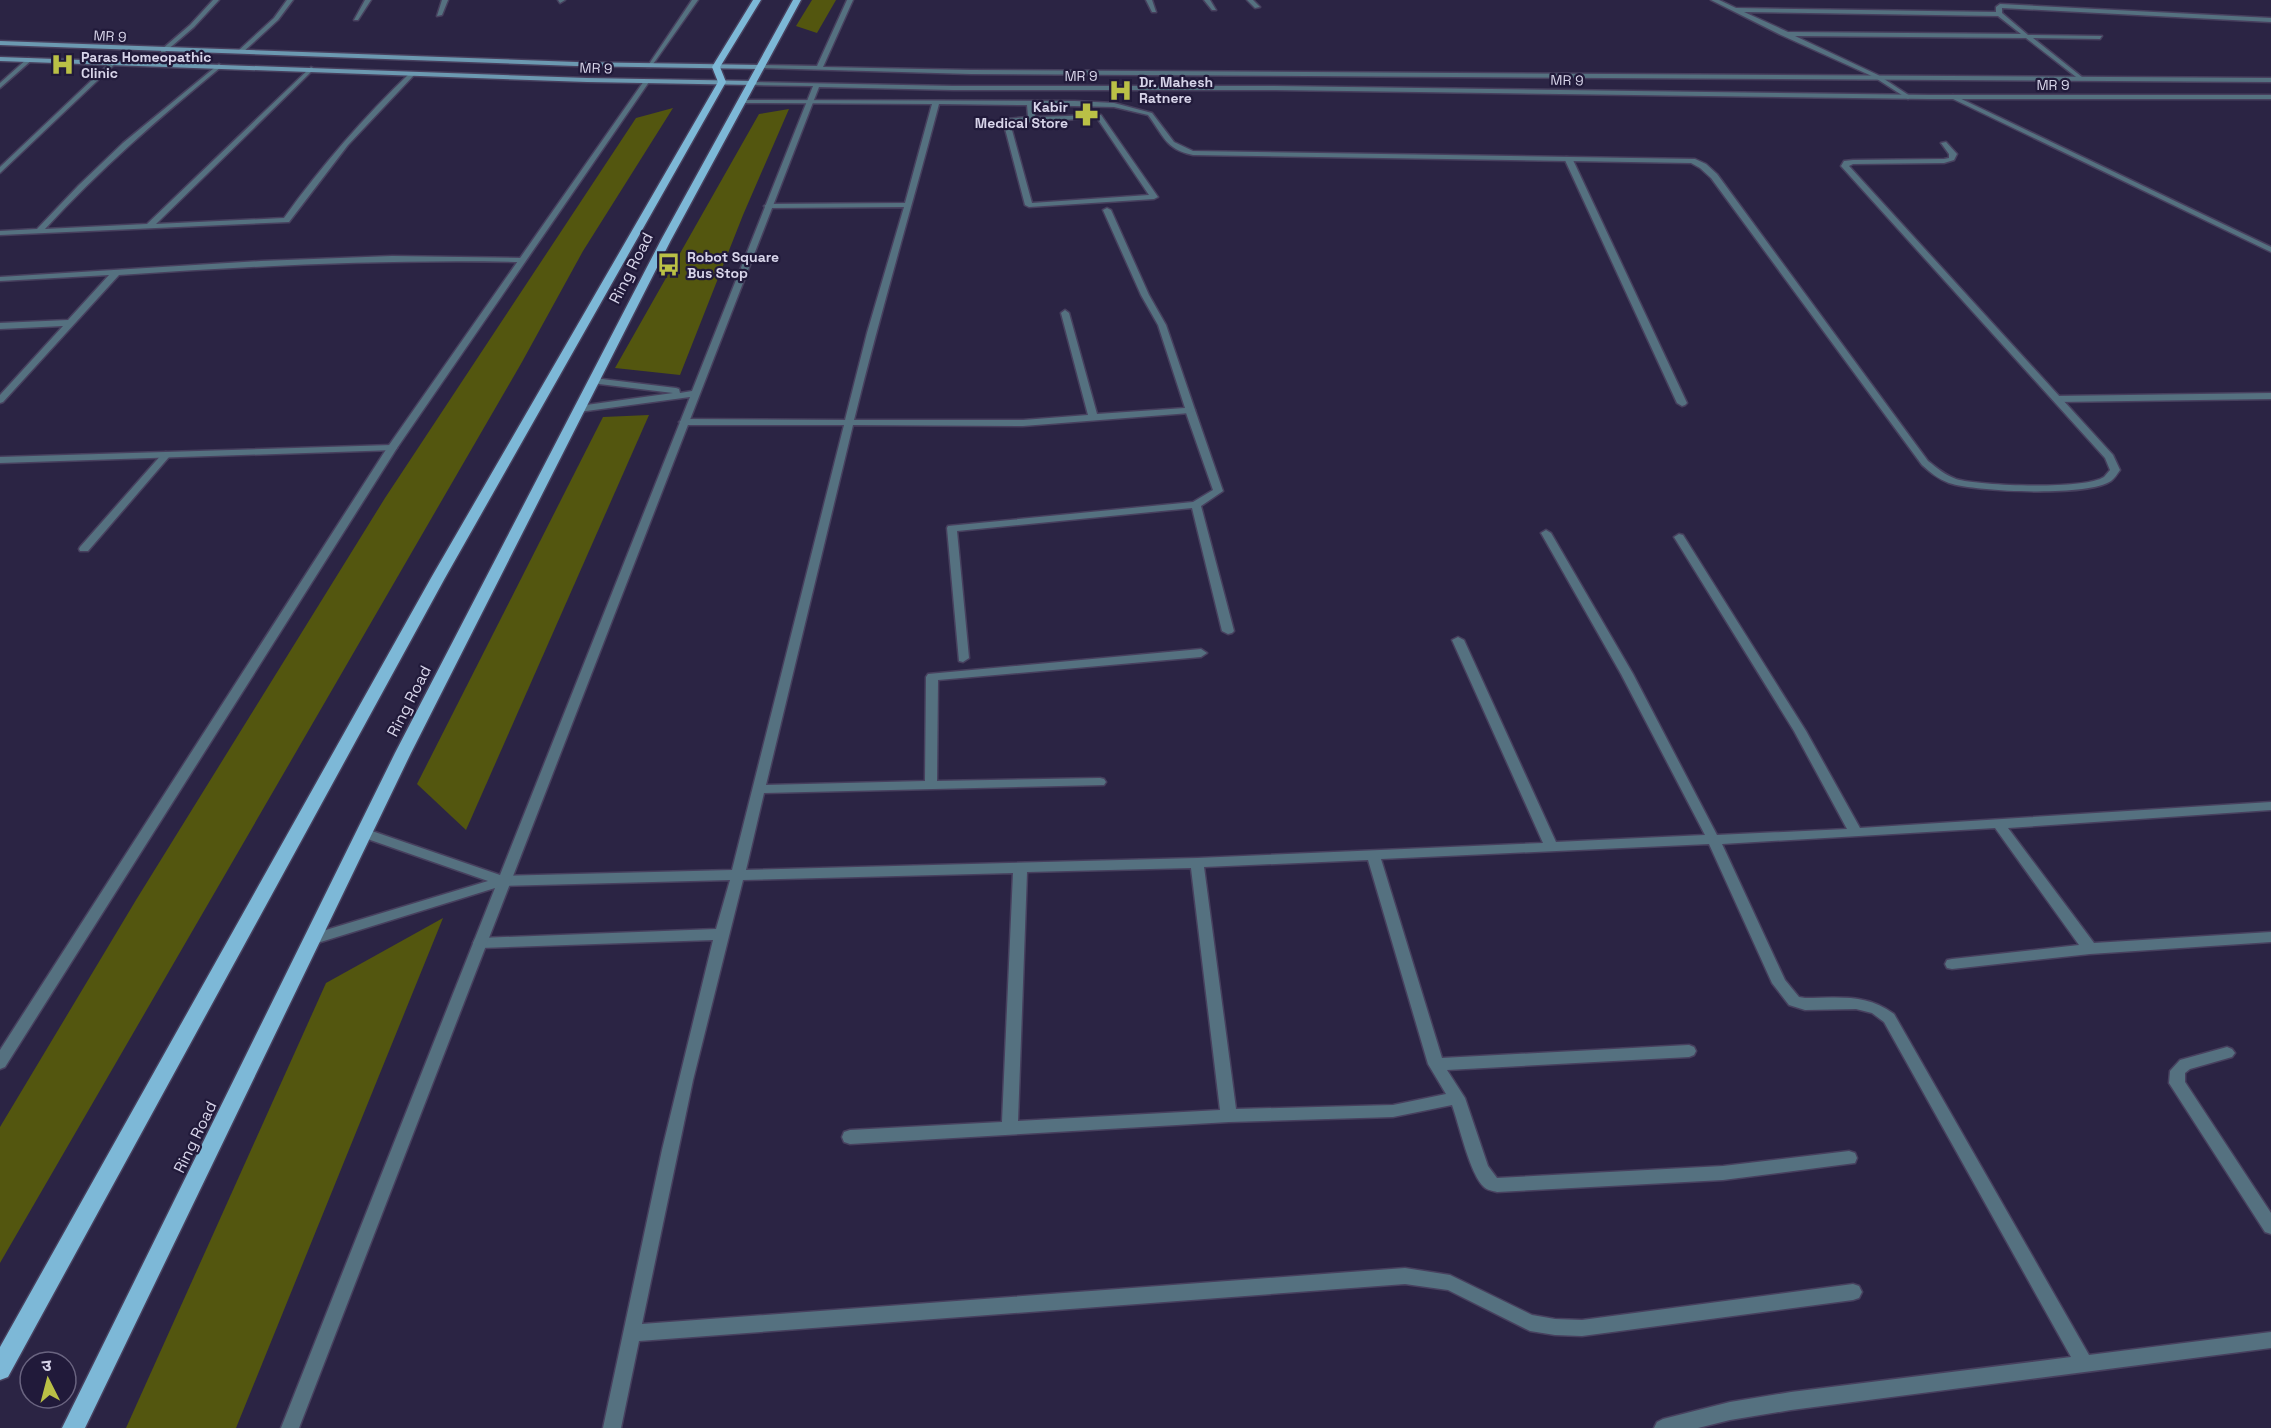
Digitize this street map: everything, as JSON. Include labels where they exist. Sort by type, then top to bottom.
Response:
[{"type":"main road","points":[[722,82],[716,67],[757,0]]},
{"type":"main road","name":"Ring Road","points":[[73,1428],[364,833],[666,240],[754,83],[797,0]]},
{"type":"main road","name":"MR 9","points":[[0,44],[649,66],[761,67]]},
{"type":"main road","name":"MR 9","points":[[0,58],[646,82],[754,83]]},
{"type":"main road","name":"Ring Road","points":[[0,1370],[438,578],[722,82]]},
{"type":"street","points":[[163,51],[192,26],[216,0]]},
{"type":"street","points":[[240,52],[276,19],[290,0]]},
{"type":"street","points":[[356,19],[368,0]]},
{"type":"street","points":[[439,15],[445,0]]},
{"type":"street","points":[[649,66],[695,0]]},
{"type":"street","points":[[819,69],[850,0]]},
{"type":"street","points":[[1149,0],[1154,11]]},
{"type":"street","points":[[1207,0],[1214,9]]},
{"type":"street","points":[[1250,0],[1257,7]]},
{"type":"street","points":[[1714,0],[1876,76],[1908,97]]},
{"type":"street","points":[[1999,14],[1998,3],[2271,20]]},
{"type":"street","points":[[1734,10],[1999,14],[2080,78]]},
{"type":"street","points":[[1783,34],[2100,37]]},
{"type":"street","points":[[0,86],[30,60]]},
{"type":"street","points":[[0,171],[114,62]]},
{"type":"street","points":[[39,231],[80,185],[129,140],[219,66]]},
{"type":"street","name":"MR 9","points":[[761,67],[971,72],[2271,80]]},
{"type":"street","points":[[148,226],[310,69]]},
{"type":"street","points":[[0,233],[286,220],[321,169],[384,100],[413,73]]},
{"type":"street","points":[[0,1063],[392,448],[646,82]]},
{"type":"street","name":"MR 9","points":[[754,83],[1908,97],[2271,97]]},
{"type":"street","points":[[290,1428],[817,84]]},
{"type":"street","points":[[1094,88],[1096,104]]},
{"type":"street","points":[[1953,97],[2271,250]]},
{"type":"street","points":[[744,101],[1030,102],[1114,105],[1150,114],[1170,145],[1179,151],[1192,153],[1680,159],[1703,166],[1714,176],[1925,463],[1942,477],[1977,485],[2063,488],[2093,484],[2109,479],[2115,470],[2110,457],[1845,166],[1847,163],[1854,162],[1952,159],[1953,154],[1944,143]]},
{"type":"street","points":[[612,1428],[661,1188],[722,933],[871,333],[909,205],[936,102]]},
{"type":"street","points":[[1030,102],[1032,119]]},
{"type":"street","points":[[1099,116],[1154,197],[1029,205],[1006,121],[1032,119],[1099,116]]},
{"type":"street","points":[[1568,158],[1682,403]]},
{"type":"street","points":[[768,206],[909,205]]},
{"type":"street","points":[[963,658],[952,528],[1196,505],[1218,491],[1162,325],[1145,295],[1107,210]]},
{"type":"street","points":[[0,279],[446,256],[522,260]]},
{"type":"street","points":[[0,400],[116,274]]},
{"type":"street","points":[[1065,313],[1093,418]]},
{"type":"street","points":[[0,326],[69,323]]},
{"type":"street","points":[[594,381],[696,393]]},
{"type":"street","points":[[579,409],[696,393]]},
{"type":"street","points":[[2057,399],[2271,396]]},
{"type":"street","points":[[684,422],[1023,423],[1190,410]]},
{"type":"street","points":[[0,460],[392,448]]},
{"type":"street","points":[[84,549],[166,455]]},
{"type":"street","points":[[1196,505],[1228,631]]},
{"type":"street","points":[[1545,533],[1627,674],[1713,839],[1786,994],[1794,1001],[1804,1004],[1856,1003],[1866,1005],[1877,1009],[1889,1018],[2085,1364]]},
{"type":"street","points":[[1679,537],[1800,731],[1856,833]]},
{"type":"street","points":[[1458,640],[1552,847]]},
{"type":"street","points":[[931,786],[932,677],[1202,653]]},
{"type":"street","points":[[758,789],[1100,782]]},
{"type":"street","points":[[311,940],[503,881],[1197,862],[1552,847],[1856,833],[2271,806]]},
{"type":"street","points":[[1998,823],[2090,949]]},
{"type":"street","points":[[364,833],[503,881]]},
{"type":"street","points":[[1373,854],[1436,1064],[1457,1098],[1467,1122],[1481,1170],[1490,1183],[1497,1185],[1723,1173],[1849,1158]]},
{"type":"street","points":[[1197,862],[1229,1116]]},
{"type":"street","points":[[1010,1127],[1020,867]]},
{"type":"street","points":[[480,943],[722,933]]},
{"type":"street","points":[[1952,964],[2090,949],[2271,937]]},
{"type":"street","points":[[1436,1064],[1689,1051]]},
{"type":"street","points":[[2227,1053],[2185,1064],[2178,1071],[2177,1083],[2271,1227]]},
{"type":"street","points":[[850,1137],[1229,1116],[1393,1111],[1457,1098]]},
{"type":"street","points":[[631,1333],[1405,1276],[1450,1283],[1530,1323],[1582,1328],[1853,1292]]},
{"type":"street","points":[[1664,1428],[1730,1411],[1791,1401],[2271,1340]]},
{"type":"shaded area","points":[[812,0],[836,0],[817,33],[796,26]]},
{"type":"shaded area","points":[[673,108],[583,251],[522,362],[0,1263],[0,1127],[136,900],[385,498],[636,118]]},
{"type":"shaded area","points":[[789,109],[743,215],[680,375],[615,368],[759,114]]},
{"type":"shaded area","points":[[649,415],[466,830],[417,784],[603,417]]},
{"type":"shaded area","points":[[443,918],[236,1428],[126,1428],[326,983]]},
{"type":"place","name":"Paras Homeopathic Clinic","points":[[63,65]]},
{"type":"place","name":"Dr. Mahesh Ratnere","points":[[1121,90]]},
{"type":"place","name":"Kabir Medical Store","points":[[1086,115]]},
{"type":"place","name":"Robot Square Bus Stop","points":[[669,265]]}]
